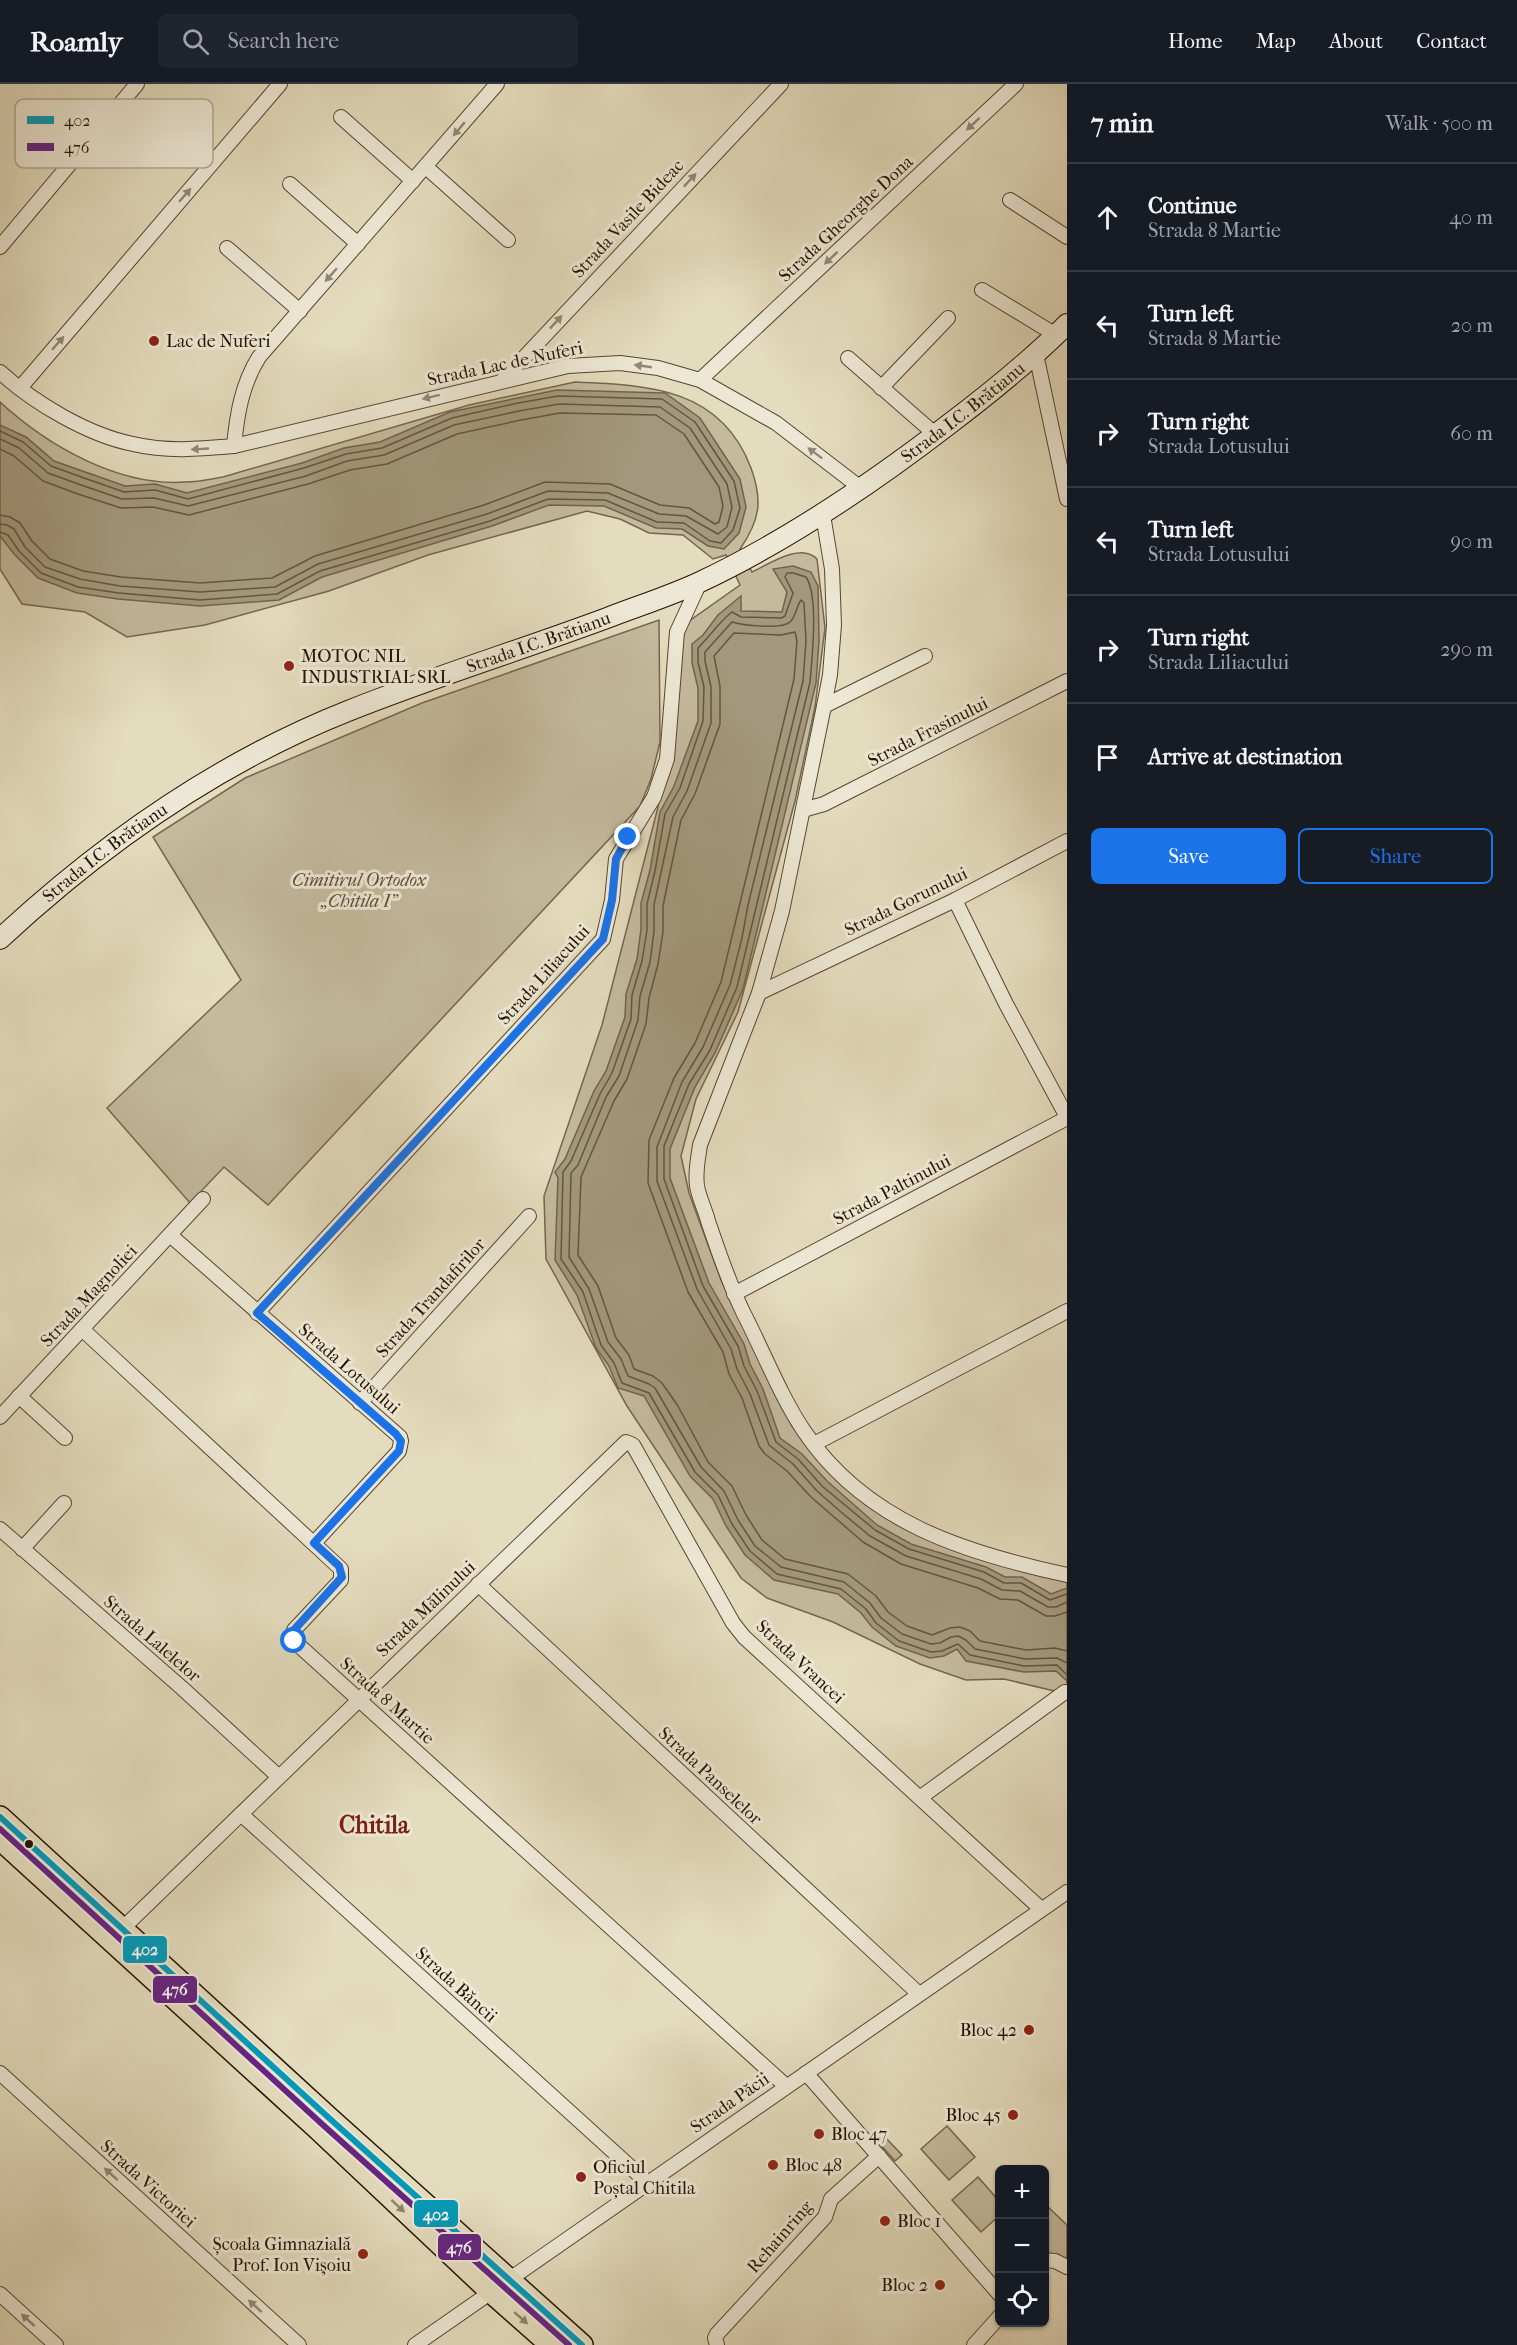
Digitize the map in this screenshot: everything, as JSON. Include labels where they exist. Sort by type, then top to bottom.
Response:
[{"type":"main road","name":"Strada I.C. Brătianu","points":[[0,939],[36,906],[147,819],[198,784],[265,748],[346,711],[549,640],[700,582],[780,540],[862,489],[936,435],[1062,330]]},
{"type":"main road","points":[[0,1817],[582,2345]]},
{"type":"main road","points":[[0,1839],[551,2345]]},
{"type":"street","points":[[124,99],[137,84]]},
{"type":"street","points":[[213,162],[280,84]]},
{"type":"street","points":[[234,446],[242,395],[259,357],[497,84]]},
{"type":"street","name":"Strada Vasile Bideac","points":[[502,381],[781,84]]},
{"type":"street","name":"Strada Gheorghe Dona","points":[[700,380],[1016,84]]},
{"type":"street","points":[[341,117],[413,181]]},
{"type":"street","points":[[426,167],[508,240]]},
{"type":"street","points":[[0,247],[66,168]]},
{"type":"street","points":[[20,388],[208,168]]},
{"type":"street","points":[[290,184],[358,244]]},
{"type":"street","points":[[1010,200],[1067,237]]},
{"type":"street","points":[[227,248],[300,311]]},
{"type":"street","points":[[982,290],[1062,330]]},
{"type":"street","points":[[881,388],[948,318]]},
{"type":"street","points":[[1036,354],[1067,499]]},
{"type":"street","points":[[848,358],[936,435]]},
{"type":"street","name":"Strada Lac de Nuferi","points":[[0,372],[20,388],[75,422],[132,444],[162,449],[198,450],[234,446],[568,366],[620,363],[658,369],[700,380],[776,423],[862,489]]},
{"type":"street","points":[[823,515],[832,569],[834,625],[830,675],[782,911],[759,993],[700,1146],[696,1168],[698,1188],[734,1294],[793,1412],[831,1467],[851,1485],[890,1513],[938,1538],[995,1558],[1067,1575]]},
{"type":"street","name":"Strada Liliacului","points":[[257,1313],[603,939],[612,900],[616,859],[654,797],[668,759],[677,632],[700,582]]},
{"type":"street","points":[[824,706],[925,656]]},
{"type":"street","name":"Strada Frasinului","points":[[803,810],[844,795],[1067,681]]},
{"type":"street","name":"Strada Gorunului","points":[[759,993],[954,900],[1067,841]]},
{"type":"street","points":[[954,900],[1067,1118]]},
{"type":"street","name":"Strada Paltinului","points":[[734,1294],[1067,1118]]},
{"type":"street","name":"Strada Magnoliei","points":[[0,1417],[202,1199]]},
{"type":"street","name":"Strada Trandafirilor","points":[[360,1403],[529,1216]]},
{"type":"street","name":"Strada Lotusului","points":[[170,1235],[396,1434],[401,1441],[399,1451],[314,1543]]},
{"type":"street","points":[[814,1444],[1067,1311]]},
{"type":"street","name":"Strada 8 Martie","points":[[82,1329],[339,1566],[342,1577],[294,1630],[292,1636],[294,1641],[786,2086]]},
{"type":"street","points":[[20,1396],[65,1438]]},
{"type":"street","name":"Strada Mălinului","points":[[123,1928],[626,1442]]},
{"type":"street","name":"Strada Vrancei","points":[[626,1442],[633,1444],[733,1623],[744,1637],[921,1797],[1041,1910]]},
{"type":"street","points":[[22,1548],[64,1503]]},
{"type":"street","name":"Strada Lalelelor","points":[[0,1529],[279,1777]]},
{"type":"street","name":"Strada Panselelor","points":[[478,1584],[919,1994]]},
{"type":"street","points":[[921,1797],[1065,1692]]},
{"type":"street","name":"Strada Băncii","points":[[241,1814],[648,2183]]},
{"type":"street","name":"Strada Păcii","points":[[415,2345],[1067,1892]]},
{"type":"street","name":"Strada Victoriei","points":[[0,2073],[299,2345]]},
{"type":"street","points":[[806,2073],[995,2290]]},
{"type":"street","name":"Rehainring","points":[[717,2345],[715,2338],[717,2334],[825,2217],[831,2199],[879,2156]]},
{"type":"street","points":[[1049,2260],[1067,2267]]},
{"type":"street","points":[[0,2294],[56,2345]]},
{"type":"street","points":[[974,2345],[995,2321]]},
{"type":"green space","points":[[575,382],[630,385],[655,389],[702,406],[721,421],[738,441],[755,480],[758,510],[752,529],[740,549],[752,572],[794,554],[810,554],[817,559],[825,628],[815,707],[795,801],[738,1012],[696,1099],[681,1156],[689,1193],[721,1280],[792,1426],[876,1510],[1007,1559],[1067,1573],[1067,1694],[1004,1679],[966,1680],[920,1664],[833,1622],[767,1598],[741,1578],[627,1406],[546,1259],[544,1196],[602,1025],[658,807],[685,624],[740,585],[726,555],[713,559],[683,535],[649,533],[620,519],[587,511],[428,555],[329,591],[205,625],[127,637],[85,612],[22,604],[0,569],[0,402],[40,434],[86,460],[135,478],[161,482],[191,482],[223,477],[469,405]]},
{"type":"green space","name":"Cimitirul Ortodox „Chitila I”","points":[[659,620],[660,742],[651,779],[640,806],[268,1205],[224,1167],[190,1203],[107,1108],[241,980],[153,837],[245,778],[422,703]]},
{"type":"green space","points":[[947,2126],[975,2157],[949,2180],[921,2149]]},
{"type":"green space","points":[[885,2137],[902,2155],[895,2161],[878,2142]]},
{"type":"green space","points":[[978,2177],[995,2196],[995,2220],[981,2232],[952,2200]]},
{"type":"green space","points":[[1049,2208],[1067,2225],[1067,2261],[1049,2257]]},
{"type":"water","points":[[557,390],[665,393],[700,418],[740,479],[746,507],[739,533],[724,549],[708,546],[682,529],[656,528],[604,506],[549,505],[492,526],[322,577],[279,600],[200,606],[77,593],[38,578],[0,536],[0,425],[26,437],[54,461],[125,486],[155,484],[187,493],[302,463],[344,448],[380,442],[450,412]]},
{"type":"water","points":[[793,566],[811,572],[818,586],[819,641],[816,683],[743,989],[715,1053],[695,1087],[670,1149],[670,1178],[709,1283],[744,1344],[780,1438],[802,1454],[827,1481],[877,1525],[911,1544],[986,1567],[1005,1577],[1022,1577],[1051,1594],[1067,1588],[1067,1681],[1056,1671],[1024,1672],[966,1661],[957,1649],[944,1656],[930,1658],[896,1646],[872,1627],[861,1613],[838,1594],[774,1580],[745,1555],[726,1526],[713,1499],[690,1476],[644,1396],[618,1388],[609,1366],[596,1348],[577,1295],[555,1260],[558,1178],[555,1172],[565,1159],[594,1091],[606,1071],[625,1017],[626,994],[637,959],[641,929],[641,903],[650,870],[660,812],[674,786],[698,721],[698,688],[692,663],[692,644],[703,635],[718,615],[741,596],[741,611],[782,612],[787,592],[773,569]]},
{"type":"transit line","name":"402","points":[[0,1817],[329,2118],[582,2345]]},
{"type":"transit line","name":"476","points":[[0,1829],[323,2125],[569,2345]]},
{"type":"place","name":"Lac de Nuferi","points":[[154,341]]},
{"type":"place","name":"MOTOC NIL INDUSTRIAL SRL","points":[[289,666]]},
{"type":"place","name":"Bloc 42","points":[[1029,2030]]},
{"type":"place","name":"Bloc 45","points":[[1013,2115]]},
{"type":"place","name":"Bloc 47","points":[[819,2134]]},
{"type":"place","name":"Bloc 48","points":[[773,2165]]},
{"type":"place","name":"Oficiul Poștal Chitila","points":[[581,2177]]},
{"type":"place","name":"Bloc 1","points":[[885,2221]]},
{"type":"place","name":"Școala Gimnazială Prof. Ion Vişoiu","points":[[363,2254]]},
{"type":"place","name":"Bloc 2","points":[[940,2285]]},
{"type":"district","name":"Chitila","points":[[374,1825]]},
{"type":"route","points":[[294,1641],[292,1636],[294,1630],[342,1577],[339,1566],[314,1543],[399,1451],[401,1441],[396,1434],[257,1313],[603,939],[612,900],[616,859],[628,837]]}]
